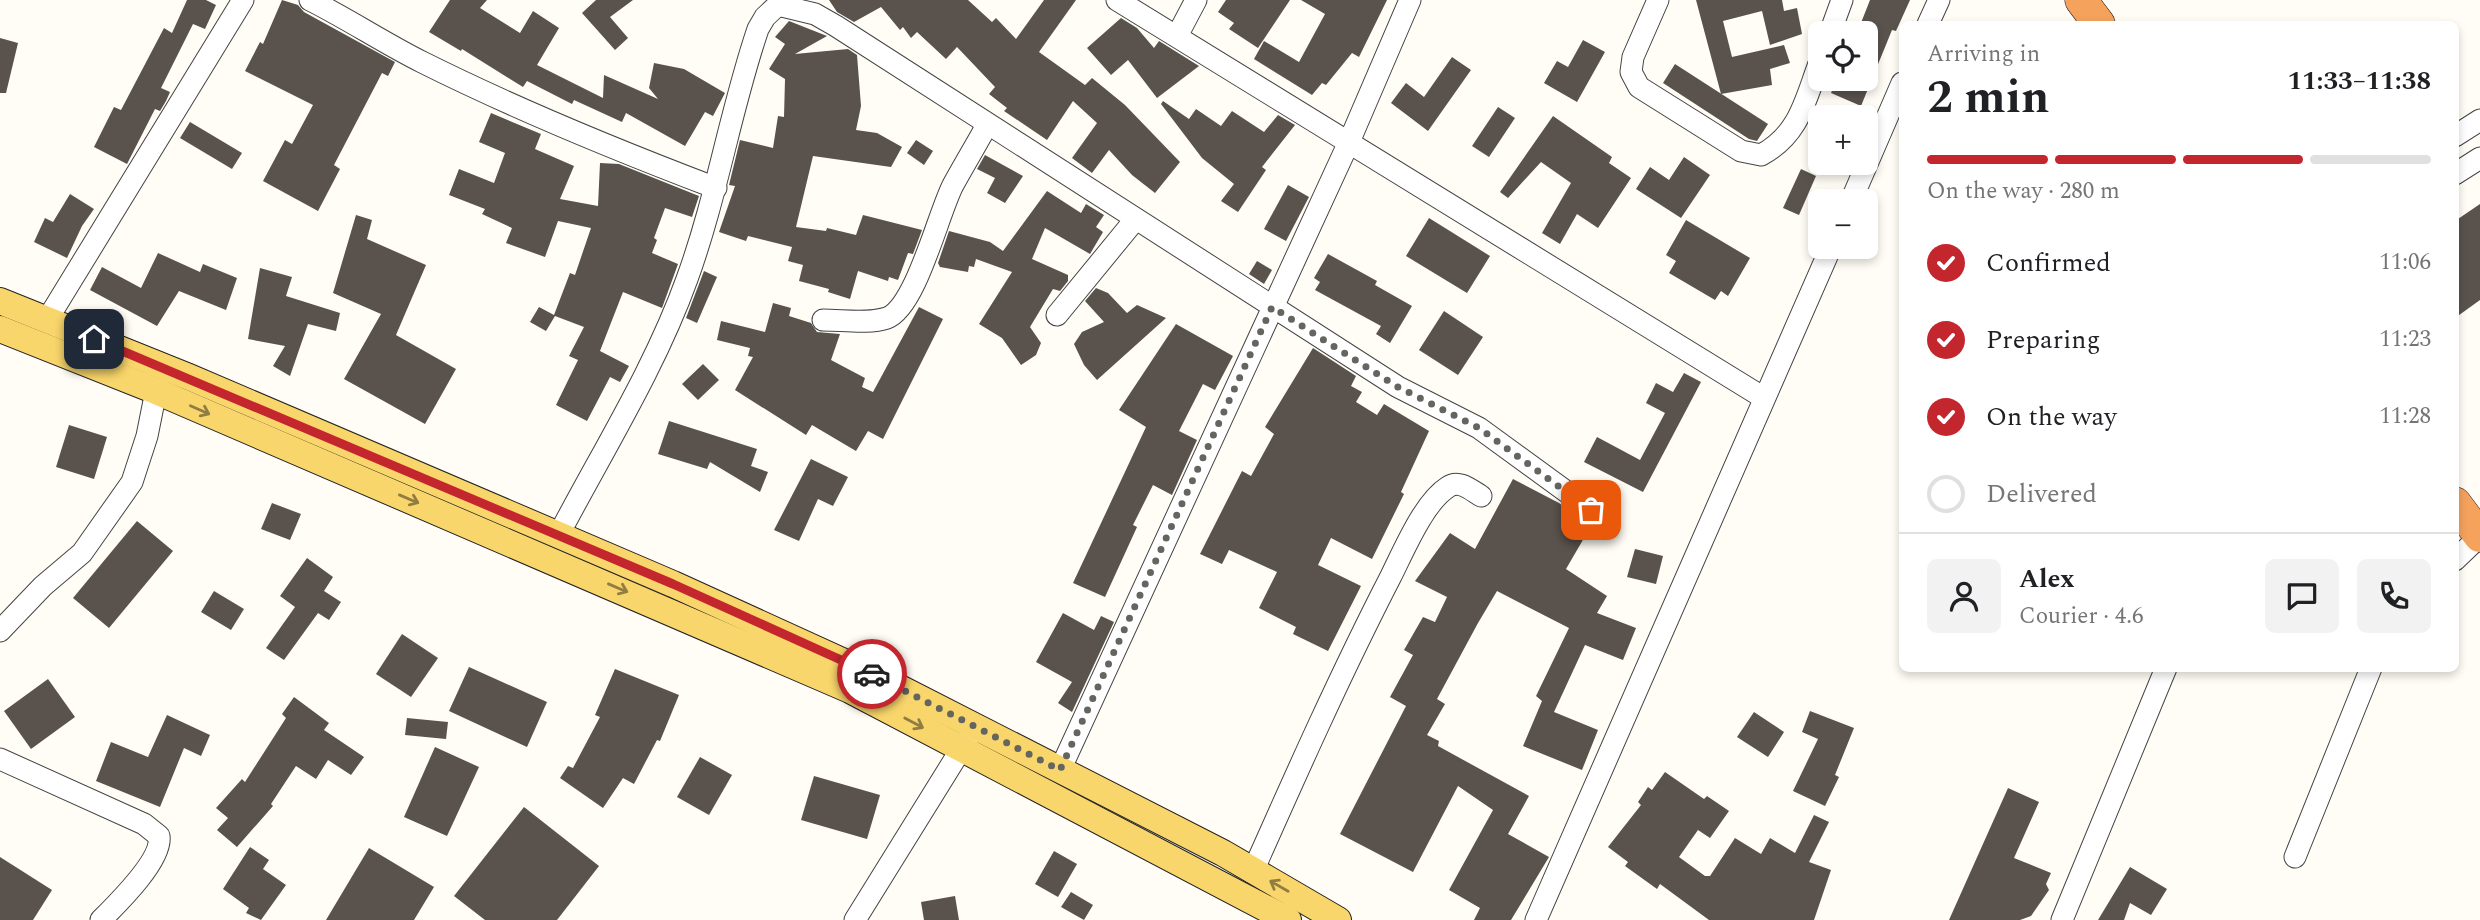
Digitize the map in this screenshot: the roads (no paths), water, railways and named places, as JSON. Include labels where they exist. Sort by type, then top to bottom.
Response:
[{"type":"highway","points":[[2081,0],[2097,21]]},
{"type":"highway","points":[[2459,508],[2480,536]]},
{"type":"main road","points":[[0,301],[558,536],[888,682],[968,737],[1288,920]]},
{"type":"main road","points":[[0,329],[156,391],[850,690],[1060,770],[1252,871],[1338,920]]},
{"type":"street","points":[[47,320],[243,0]]},
{"type":"street","points":[[310,0],[358,24],[420,61],[593,142],[716,188]]},
{"type":"street","points":[[1117,0],[1765,398]]},
{"type":"street","points":[[1177,36],[1196,0]]},
{"type":"street","points":[[1060,770],[1349,142],[1410,0]]},
{"type":"street","points":[[1658,0],[1633,57],[1631,72],[1639,87],[1741,151],[1761,155],[1782,144],[1798,121],[1809,91]]},
{"type":"street","points":[[1834,21],[1842,0]]},
{"type":"street","points":[[1929,21],[1939,0]]},
{"type":"street","points":[[558,536],[657,347],[687,280],[716,188],[752,45],[771,5],[814,7],[987,125],[1135,221],[1398,387],[1479,428],[1608,522]]},
{"type":"street","points":[[1856,189],[1899,90]]},
{"type":"street","points":[[2459,133],[2480,120]]},
{"type":"street","points":[[823,320],[873,320],[888,317],[898,310],[915,282],[953,185],[987,125]]},
{"type":"street","points":[[2459,171],[2480,158]]},
{"type":"street","points":[[1057,315],[1135,221]]},
{"type":"street","points":[[1536,920],[1826,259]]},
{"type":"street","points":[[0,631],[43,586],[82,553],[132,482],[147,436],[156,391]]},
{"type":"street","points":[[1252,871],[1346,663],[1421,521],[1437,496],[1450,485],[1461,484],[1481,496]]},
{"type":"street","points":[[2459,555],[2480,536]]},
{"type":"street","points":[[2062,920],[2164,672]]},
{"type":"street","points":[[2295,857],[2369,672]]},
{"type":"street","points":[[855,920],[968,737]]},
{"type":"street","points":[[0,759],[144,824],[159,835],[160,843],[144,872],[101,920]]}]
